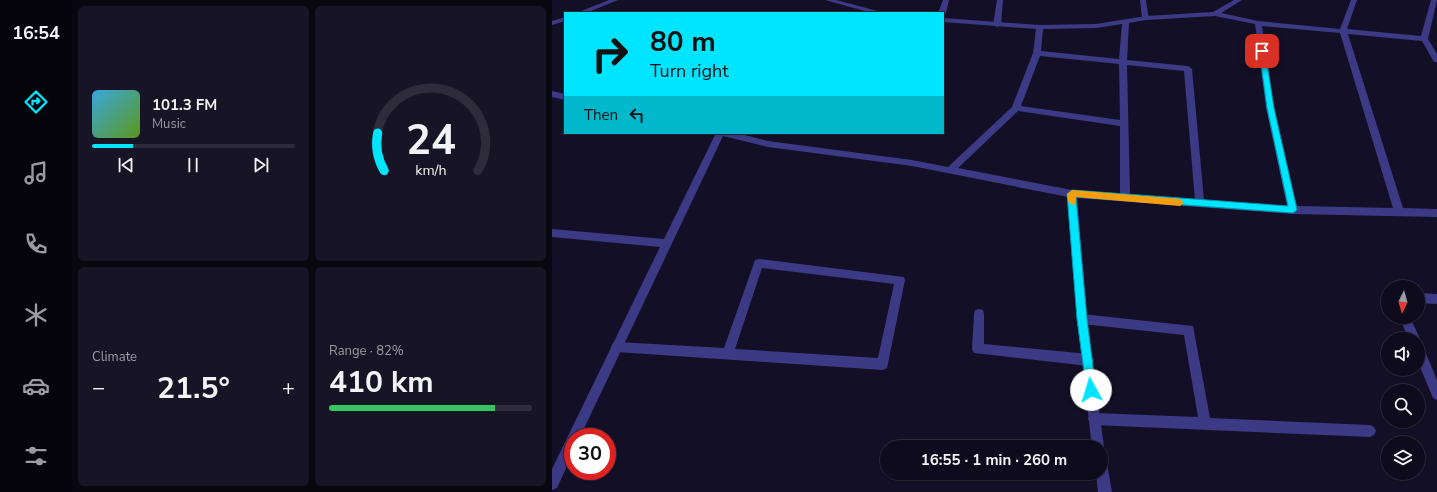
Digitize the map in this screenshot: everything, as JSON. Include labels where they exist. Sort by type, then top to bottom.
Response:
[{"type":"street","points":[[583,12],[615,0]]},
{"type":"street","points":[[828,0],[877,12]]},
{"type":"street","points":[[942,12],[946,0]]},
{"type":"street","points":[[997,25],[1000,0]]},
{"type":"street","points":[[1143,0],[1146,18]]},
{"type":"street","points":[[1215,14],[1229,3],[1239,0]]},
{"type":"street","points":[[1354,0],[1343,31],[1399,211]]},
{"type":"street","points":[[1434,0],[1424,39],[1437,60]]},
{"type":"street","points":[[944,20],[1040,27],[1096,26],[1146,18],[1215,14],[1258,23],[1424,39]]},
{"type":"street","points":[[552,23],[564,19]]},
{"type":"street","points":[[1125,198],[1123,62],[1126,21]]},
{"type":"street","points":[[1258,23],[1270,108],[1293,210]]},
{"type":"street","points":[[950,170],[1016,108],[1037,53],[1040,27]]},
{"type":"street","points":[[1037,53],[1188,69],[1200,204]]},
{"type":"street","points":[[552,94],[564,98]]},
{"type":"street","points":[[1016,108],[1123,123]]},
{"type":"street","points":[[578,428],[720,134]]},
{"type":"street","points":[[729,134],[768,144],[912,163],[1072,194],[1293,210],[1437,212]]},
{"type":"street","points":[[1072,194],[1082,319],[1097,440]]},
{"type":"street","points":[[552,233],[667,243]]},
{"type":"street","points":[[617,347],[883,364],[900,280],[759,263],[728,354]]},
{"type":"street","points":[[1425,298],[1437,299]]},
{"type":"street","points":[[979,314],[978,349],[1088,360]]},
{"type":"street","points":[[1082,319],[1190,330],[1205,425]]},
{"type":"street","points":[[1425,365],[1437,394]]},
{"type":"street","points":[[1094,419],[1370,431]]},
{"type":"street","points":[[552,483],[564,457]]},
{"type":"street","points":[[1103,480],[1105,492]]},
{"type":"slow traffic","points":[[1072,201],[1072,194],[1180,203]]},
{"type":"route","points":[[1091,390],[1082,319],[1072,194],[1293,210],[1270,108],[1262,51]]}]
